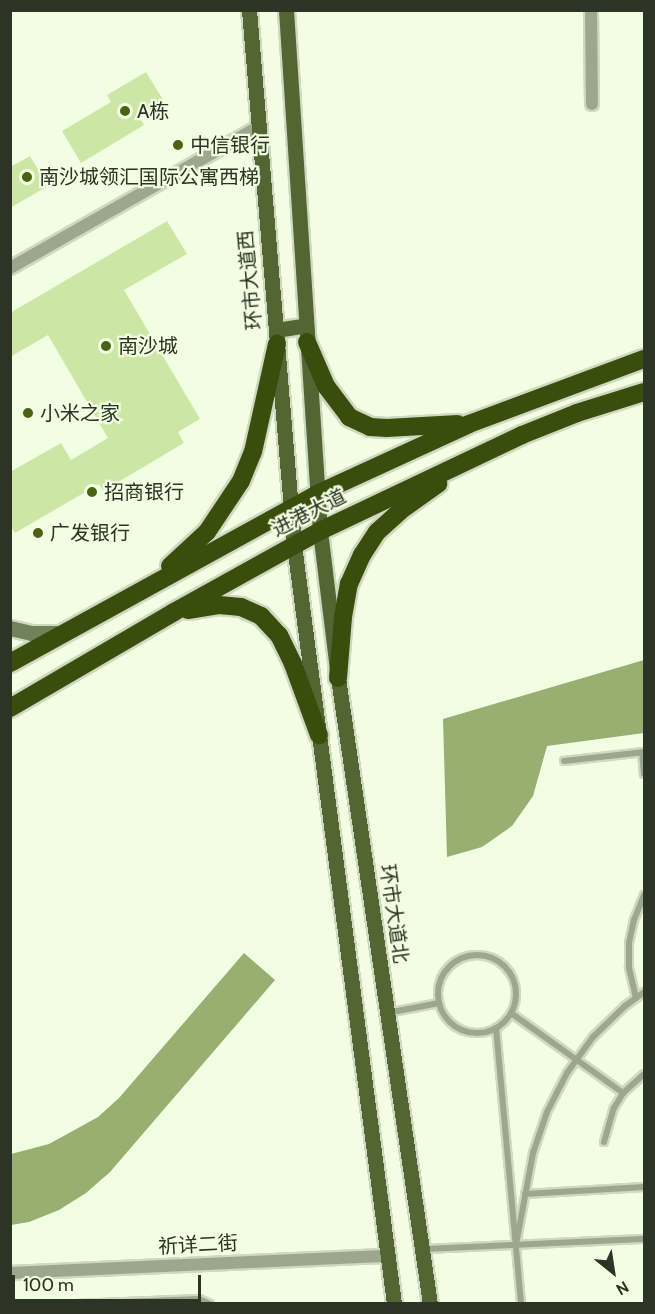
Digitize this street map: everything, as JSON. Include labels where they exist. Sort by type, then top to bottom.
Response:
[{"type":"highway","points":[[306,334],[326,386],[349,417],[370,427],[387,428],[469,424]]},
{"type":"highway","points":[[152,584],[207,532],[241,481],[253,452],[276,337]]},
{"type":"highway","name":"进港大道","points":[[10,663],[316,494],[469,424],[639,360]]},
{"type":"highway","name":"进港大道","points":[[10,708],[174,612],[320,531],[529,432],[640,394]]},
{"type":"highway","points":[[529,432],[524,413],[534,399]]},
{"type":"highway","points":[[338,678],[343,617],[350,584],[362,555],[377,532],[400,511],[480,454]]},
{"type":"highway","points":[[174,612],[219,605],[242,607],[261,616],[279,635],[293,664],[319,735]]},
{"type":"main road","name":"环市大道西","points":[[249,10],[294,545]]},
{"type":"main road","points":[[286,10],[320,531]]},
{"type":"main road","points":[[276,337],[306,334]]},
{"type":"main road","name":"环市大道北","points":[[320,531],[338,678],[430,1304]]},
{"type":"main road","points":[[294,545],[394,1304]]},
{"type":"street","points":[[591,10],[592,104]]},
{"type":"street","points":[[10,268],[258,127]]},
{"type":"street","points":[[10,628],[31,633],[62,633]]},
{"type":"street","name":"祈详二街","points":[[10,1273],[388,1256]]},
{"type":"lane","points":[[564,761],[643,752],[645,774]]},
{"type":"lane","points":[[636,998],[629,967],[629,943],[634,920],[645,895]]},
{"type":"lane","points":[[480,954],[493,957],[512,975],[516,994],[511,1013],[496,1028],[476,1032],[458,1028],[447,1019],[439,1003],[440,982],[446,970],[455,961],[467,956],[480,954]]},
{"type":"lane","points":[[516,1245],[534,1153],[547,1112],[593,1037],[645,992]]},
{"type":"lane","points":[[387,1012],[439,1003]]},
{"type":"lane","points":[[511,1013],[624,1093]]},
{"type":"lane","points":[[496,1028],[521,1304]]},
{"type":"lane","points":[[604,1142],[607,1125],[624,1093],[645,1074]]},
{"type":"lane","points":[[525,1194],[645,1187]]},
{"type":"lane","points":[[422,1250],[645,1239]]},
{"type":"lane","points":[[76,1304],[199,1299],[210,1304]]},
{"type":"shaded area","points":[[644,660],[644,733],[547,746],[533,796],[512,826],[482,847],[447,857],[443,719]]},
{"type":"shaded area","points":[[244,953],[275,980],[110,1172],[86,1193],[59,1210],[29,1222],[11,1225],[11,1154],[49,1144],[98,1117],[119,1098]]},
{"type":"building","name":"A栋","points":[[146,72],[165,103],[140,118],[144,125],[81,163],[62,131],[111,102],[107,95]]},
{"type":"building","name":"南沙城领汇国际公寓西梯","points":[[30,156],[48,186],[10,208],[10,167]]},
{"type":"building","name":"南沙城","points":[[167,221],[187,254],[124,290],[200,419],[178,432],[184,443],[103,491],[99,484],[15,533],[10,526],[10,472],[61,443],[71,460],[108,438],[48,335],[10,357],[10,313]]},
{"type":"place","name":"A栋","points":[[125,111]]},
{"type":"place","name":"中信银行","points":[[178,145]]},
{"type":"place","name":"南沙城领汇国际公寓西梯","points":[[27,177]]},
{"type":"place","name":"南沙城","points":[[106,346]]},
{"type":"place","name":"小米之家","points":[[28,413]]},
{"type":"place","name":"招商银行","points":[[92,492]]},
{"type":"place","name":"广发银行","points":[[38,533]]}]
